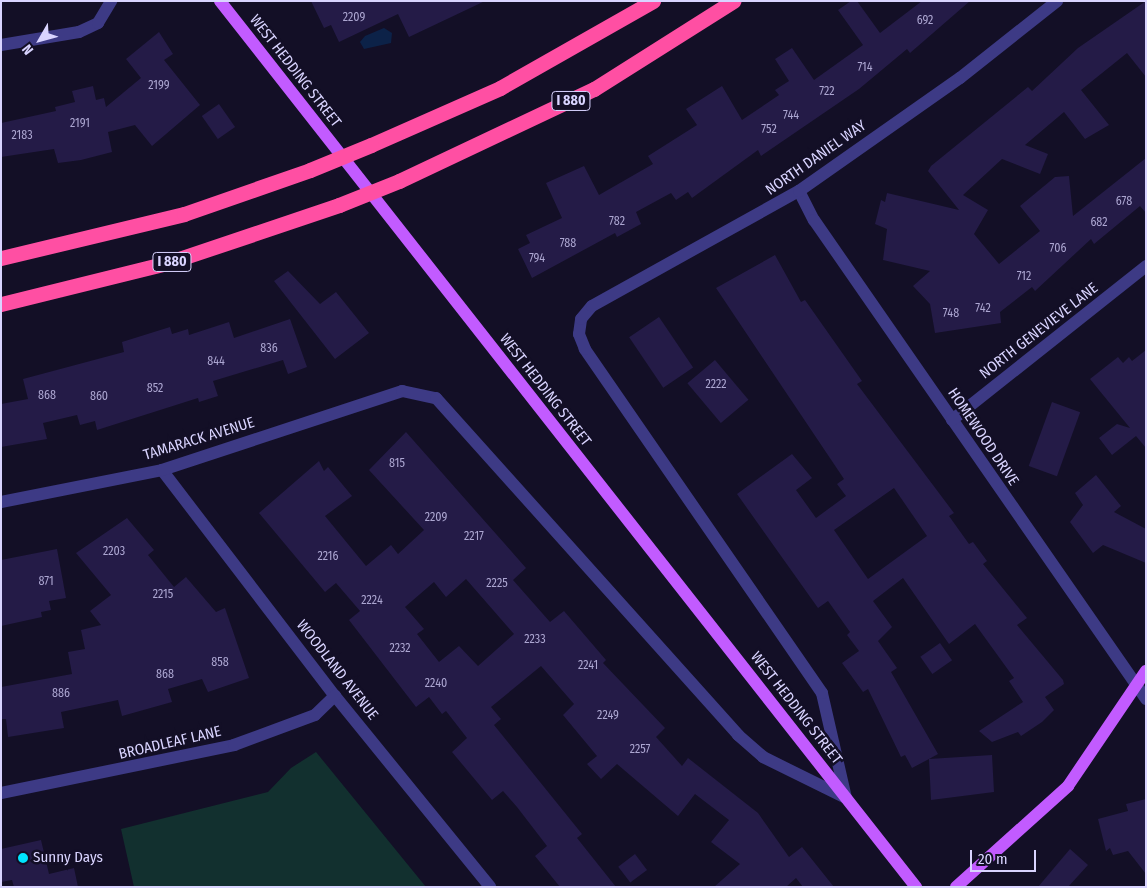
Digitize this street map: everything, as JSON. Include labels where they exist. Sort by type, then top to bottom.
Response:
[{"type":"highway","points":[[1,258],[184,214],[310,170],[500,88],[652,1]]},
{"type":"highway","name":"I 880","points":[[1,304],[167,263],[338,205],[399,181],[594,89],[733,1]]},
{"type":"main road","name":"WEST HEDDING STREET","points":[[220,1],[916,887]]},
{"type":"main road","points":[[956,887],[1068,786],[1146,671]]},
{"type":"street","points":[[1,45],[79,32],[98,23],[111,1]]},
{"type":"street","name":"NORTH DANIEL WAY","points":[[581,320],[592,306],[799,191],[960,78],[1057,1]]},
{"type":"street","name":"HOMEWOOD DRIVE","points":[[799,191],[952,420],[1146,699]]},
{"type":"street","name":"NORTH GENEVIEVE LANE","points":[[952,420],[1146,266]]},
{"type":"street","name":"WEST HEDDING STREET","points":[[581,320],[579,334],[585,349],[822,693],[846,798]]},
{"type":"street","name":"WEST HEDDING STREET","points":[[402,391],[436,398],[738,735],[763,757],[846,798]]},
{"type":"street","name":"TAMARACK AVENUE","points":[[1,502],[162,470],[402,391]]},
{"type":"street","name":"WOODLAND AVENUE","points":[[162,470],[336,696],[490,887]]},
{"type":"street","name":"BROADLEAF LANE","points":[[1,793],[234,745],[315,715],[336,696]]},
{"type":"green space","points":[[316,752],[426,887],[134,887],[121,829],[268,792],[291,768]]},
{"type":"water","points":[[384,28],[392,33],[391,43],[364,49],[360,42],[365,36]]},
{"type":"building","points":[[311,1],[485,1],[409,37],[398,14],[339,42],[331,25],[324,28]]},
{"type":"building","points":[[851,1],[857,1],[880,33],[922,1],[970,1],[910,53],[907,49],[859,89],[761,156],[758,150],[692,198],[688,192],[676,200],[671,193],[636,212],[641,224],[617,237],[615,233],[532,278],[518,249],[530,243],[526,235],[562,218],[546,183],[584,166],[599,195],[653,164],[648,156],[697,125],[686,109],[722,86],[742,120],[779,95],[775,90],[789,81],[775,59],[792,48],[814,80],[863,45],[838,10]]},
{"type":"building","points":[[1146,1],[1146,77],[1127,53],[1081,90],[1109,125],[1085,139],[1064,112],[1025,145],[1048,154],[1040,174],[1002,159],[963,195],[988,210],[974,234],[999,264],[1040,231],[1020,206],[1055,177],[1069,176],[1073,216],[1146,158],[1146,213],[1140,206],[1094,244],[1091,239],[1035,291],[1032,287],[1000,312],[1001,323],[935,333],[930,304],[913,286],[930,271],[883,260],[887,229],[875,224],[881,200],[885,202],[887,193],[959,210],[928,171],[931,166],[1028,87],[1032,91],[1078,48]]},
{"type":"building","points":[[159,32],[173,54],[164,60],[200,105],[152,146],[135,125],[108,132],[112,152],[81,160],[58,163],[54,149],[1,157],[1,123],[56,111],[55,107],[75,102],[72,91],[93,86],[96,100],[104,98],[106,107],[141,78],[126,59]]},
{"type":"building","points":[[219,104],[235,127],[218,139],[202,116]]},
{"type":"building","points":[[775,255],[801,302],[805,300],[862,381],[857,384],[954,513],[949,516],[969,544],[973,542],[987,561],[983,564],[1027,618],[1017,625],[1063,680],[1064,684],[1045,697],[1054,710],[1042,722],[1021,736],[1018,732],[992,742],[979,731],[1023,702],[1009,681],[1014,678],[975,624],[949,644],[903,578],[873,601],[892,627],[878,641],[897,668],[891,672],[938,754],[912,768],[905,755],[901,757],[868,689],[863,692],[842,663],[859,651],[847,635],[850,632],[828,601],[818,608],[737,494],[792,454],[812,478],[796,490],[816,518],[846,496],[837,484],[844,479],[716,288]],"holes":[[[894,488],[927,536],[868,579],[834,530]]]},
{"type":"building","points":[[288,271],[320,304],[336,292],[369,333],[335,359],[274,281]]},
{"type":"building","points":[[659,317],[693,368],[663,388],[629,337]]},
{"type":"building","points":[[290,319],[307,367],[288,374],[283,360],[213,381],[218,396],[199,402],[198,398],[97,430],[95,421],[80,425],[77,415],[43,423],[47,439],[1,447],[1,404],[28,399],[23,379],[124,352],[122,342],[170,327],[172,334],[188,329],[189,335],[229,322],[234,338]]},
{"type":"building","points":[[1146,350],[1146,448],[1136,436],[1112,455],[1099,438],[1117,424],[1130,428],[1090,379],[1118,357],[1123,363],[1129,357],[1132,361]]},
{"type":"building","points":[[715,360],[748,400],[721,423],[687,383]]},
{"type":"building","points":[[1052,402],[1080,412],[1057,476],[1029,466]]},
{"type":"building","points":[[406,432],[526,568],[513,580],[550,622],[564,611],[606,660],[603,663],[665,728],[656,737],[682,766],[688,758],[758,813],[789,857],[802,847],[834,887],[803,887],[796,878],[786,887],[714,887],[740,864],[711,842],[729,820],[695,794],[678,816],[617,764],[601,779],[587,764],[597,756],[563,715],[574,704],[541,666],[491,707],[501,719],[494,725],[582,834],[577,838],[616,887],[560,887],[535,856],[547,846],[517,807],[503,791],[492,800],[452,752],[467,738],[446,711],[442,714],[429,697],[416,707],[349,620],[360,611],[336,583],[325,592],[259,513],[319,461],[324,471],[328,467],[352,496],[325,516],[366,566],[391,545],[398,554],[424,530],[369,470]],"holes":[[[466,579],[514,634],[478,666],[459,646],[439,662],[417,634],[424,629],[405,607],[434,582],[446,597]]]},
{"type":"building","points":[[1096,475],[1121,506],[1114,512],[1146,529],[1146,563],[1103,545],[1093,553],[1070,522],[1083,505],[1075,493]]},
{"type":"building","points":[[127,518],[154,550],[148,555],[174,587],[186,577],[216,612],[225,608],[249,678],[208,692],[202,679],[168,689],[172,702],[122,716],[118,700],[61,712],[64,728],[8,737],[6,719],[1,719],[1,687],[72,674],[68,652],[85,649],[81,630],[101,625],[90,611],[111,595],[76,553]]},
{"type":"building","points":[[57,549],[66,598],[49,601],[51,610],[41,612],[42,617],[1,626],[1,560]]},
{"type":"building","points":[[940,643],[952,660],[932,674],[920,657]]},
{"type":"building","points":[[992,755],[994,792],[931,800],[929,759]]},
{"type":"building","points":[[1146,799],[1146,874],[1128,851],[1113,855],[1110,848],[1106,851],[1098,819],[1128,811],[1126,804]]},
{"type":"building","name":"Sunny Days","points":[[41,840],[49,874],[74,868],[78,887],[14,887],[12,880],[1,882],[1,849]]},
{"type":"building","points":[[1070,849],[1088,865],[1068,887],[1038,887]]},
{"type":"building","points":[[635,854],[647,870],[630,883],[618,867]]},
{"type":"place","name":"Sunny Days","points":[[23,858]]}]
